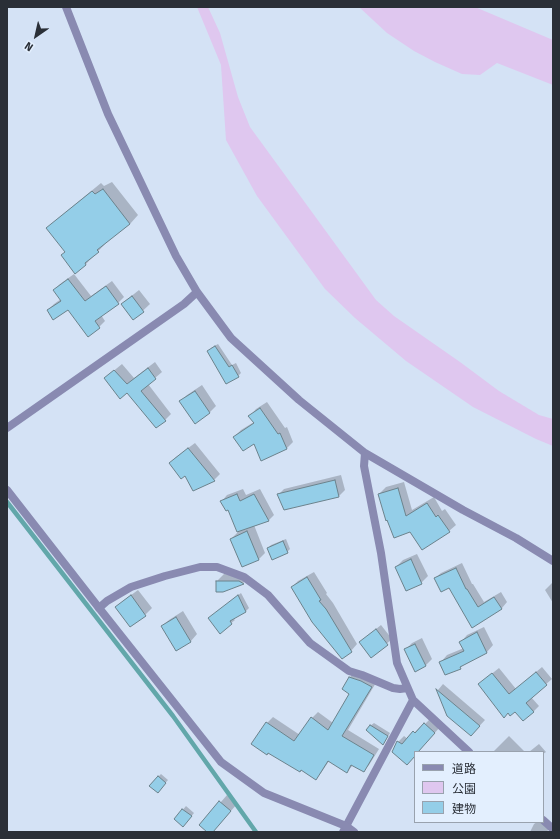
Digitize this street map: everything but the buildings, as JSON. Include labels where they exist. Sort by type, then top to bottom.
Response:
[{"type":"street","points":[[66,7],[108,114],[176,256],[197,292],[231,338],[299,400],[365,453],[463,510],[516,538],[553,561]]},
{"type":"street","points":[[7,428],[184,304],[197,292]]},
{"type":"street","points":[[365,453],[364,466],[381,553],[397,663],[413,700],[468,751]]},
{"type":"street","points":[[7,490],[221,762],[264,792],[344,829],[354,832]]},
{"type":"street","points":[[99,608],[107,601],[131,587],[200,567],[217,567],[244,577],[268,595],[310,643],[349,671],[393,688],[407,688]]},
{"type":"street","points":[[344,829],[413,700]]},
{"type":"street","points":[[544,821],[553,829]]},
{"type":"green space","points":[[197,7],[208,7],[220,33],[238,97],[250,127],[376,300],[394,316],[499,391],[539,415],[553,419],[553,446],[473,407],[406,361],[355,318],[325,289],[257,196],[226,140],[221,65]]},
{"type":"green space","points":[[359,7],[475,7],[553,40],[553,85],[497,63],[480,75],[462,74],[414,51],[387,33]]},
{"type":"waterway","points":[[7,502],[173,716],[256,832]]}]
